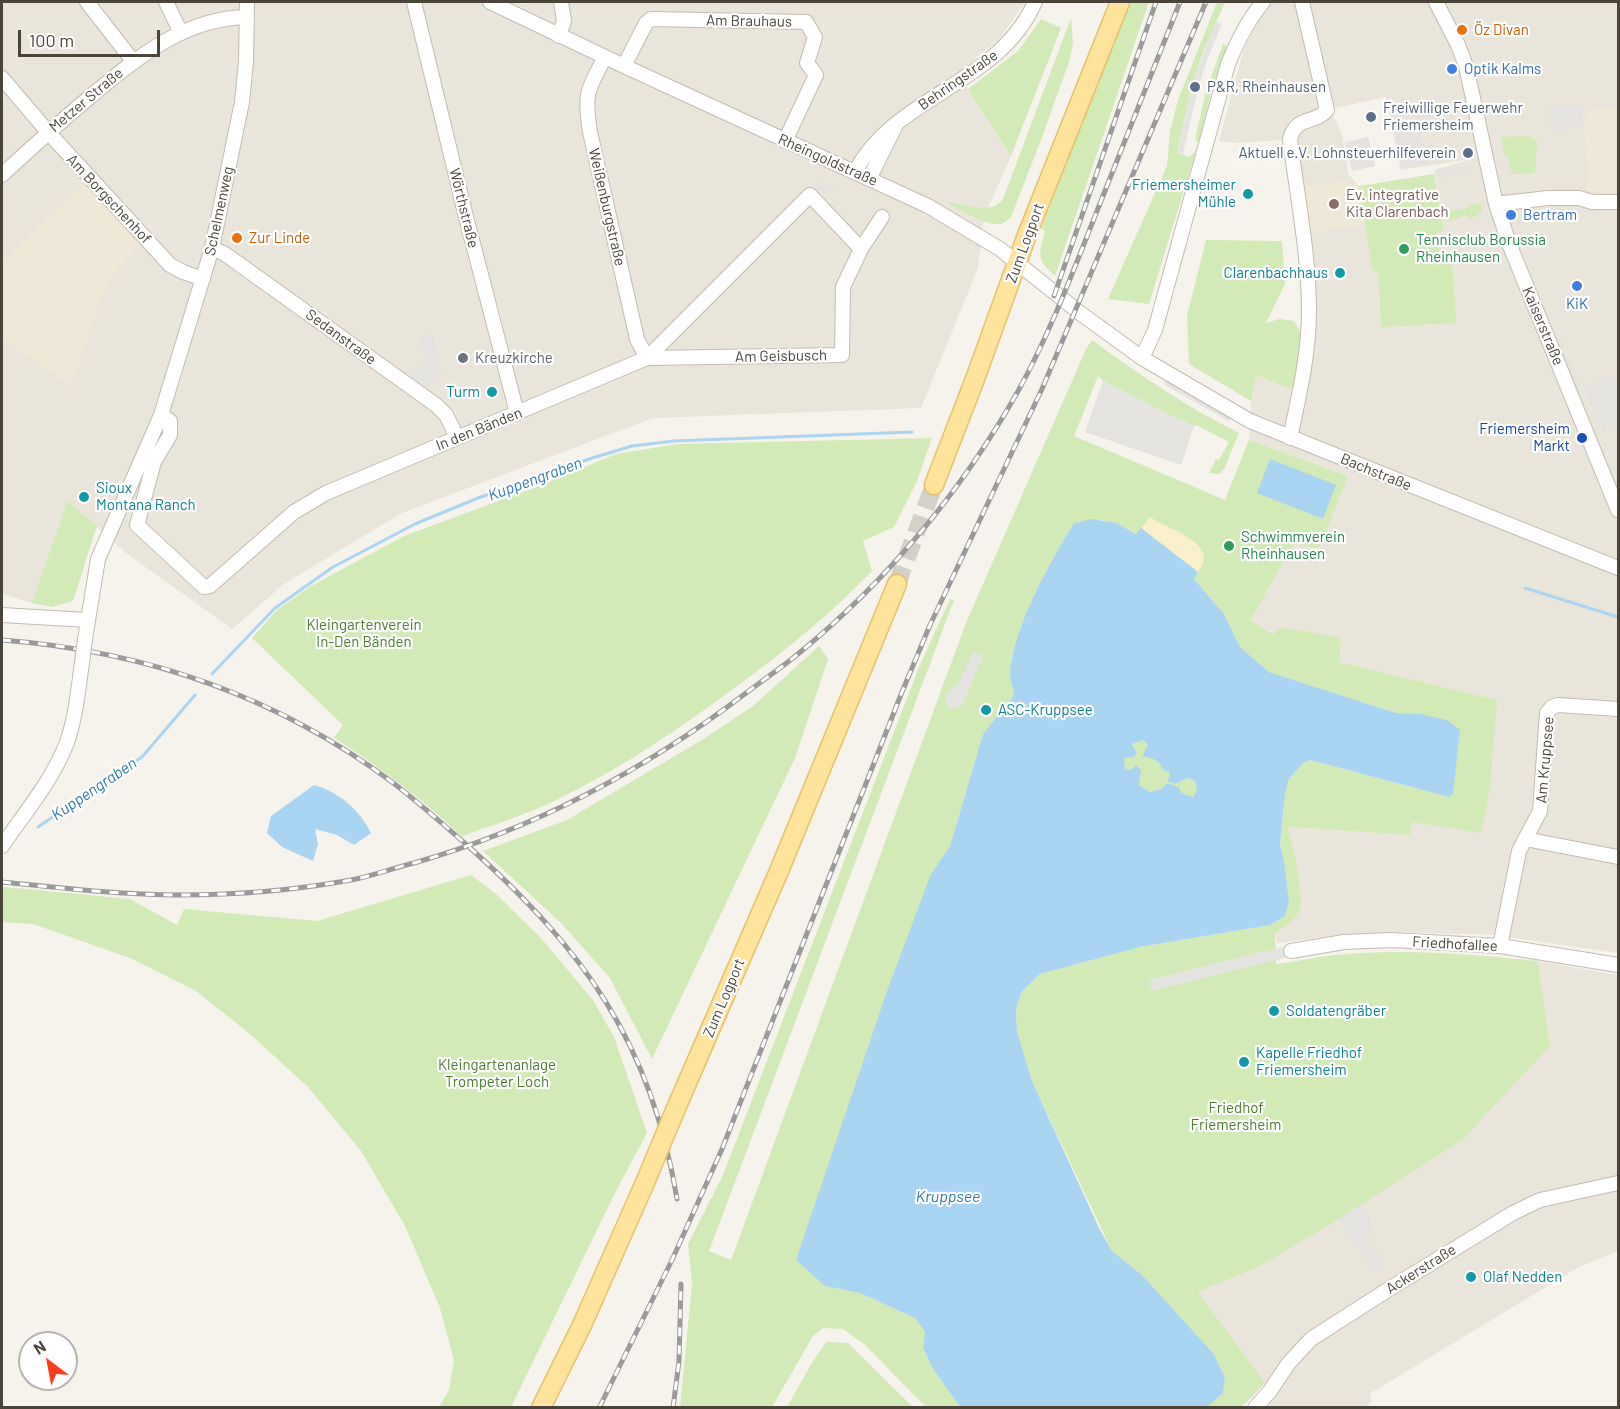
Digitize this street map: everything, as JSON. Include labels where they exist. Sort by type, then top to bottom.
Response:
[{"type":"main road","name":"Zum Logport","points":[[934,485],[1058,156],[1120,2]]},
{"type":"main road","name":"Zum Logport","points":[[541,1407],[586,1315],[644,1185],[779,871],[897,584]]},
{"type":"street","points":[[87,2],[133,62]]},
{"type":"street","points":[[166,2],[181,33]]},
{"type":"street","name":"Schelmenweg","points":[[2,846],[48,780],[66,745],[76,706],[87,620],[98,559],[161,415],[213,248],[242,102],[246,62],[247,2]]},
{"type":"street","name":"Wörthstraße","points":[[414,2],[465,213],[517,413]]},
{"type":"street","name":"Rheingoldstraße","points":[[490,2],[928,206],[1000,249],[1080,313],[1142,357]]},
{"type":"street","points":[[559,36],[564,21],[561,2]]},
{"type":"street","name":"Behringstraße","points":[[855,172],[864,155],[880,137],[991,60],[1017,32],[1035,2]]},
{"type":"street","points":[[1142,357],[1155,330],[1228,64],[1237,43],[1263,2]]},
{"type":"street","points":[[1290,438],[1305,368],[1309,313],[1308,274],[1290,139],[1293,129],[1299,123],[1321,116],[1327,110],[1302,2]]},
{"type":"street","name":"Kaiserstraße","points":[[1436,2],[1466,66],[1496,204],[1510,246],[1618,510]]},
{"type":"street","name":"Metzer Straße","points":[[2,176],[48,132],[155,46],[202,23],[247,17]]},
{"type":"street","name":"Am Brauhaus","points":[[624,66],[646,23],[651,19],[806,22],[815,37],[807,63],[816,75],[785,141]]},
{"type":"street","name":"Weißenburgstraße","points":[[604,57],[587,90],[586,108],[637,339],[647,358]]},
{"type":"street","name":"Am Borgschenhof","points":[[2,78],[48,132],[170,265],[203,279]]},
{"type":"street","name":"Behringstraße","points":[[869,179],[896,124]]},
{"type":"street","name":"In den Bänden","points":[[161,415],[170,421],[170,435],[154,462],[137,525],[204,587],[210,586],[294,512],[326,493],[647,358],[810,195],[861,249]]},
{"type":"street","points":[[1496,204],[1548,198],[1580,198],[1592,202],[1618,202]]},
{"type":"street","name":"Am Geisbusch","points":[[647,358],[842,355],[843,287],[861,249],[882,217]]},
{"type":"street","name":"Sedanstraße","points":[[213,248],[225,254],[436,405],[446,415],[457,437]]},
{"type":"street","name":"Bachstraße","points":[[1142,357],[1250,421],[1618,568]]},
{"type":"street","points":[[2,615],[87,620]]},
{"type":"street","name":"Am Kruppsee","points":[[1500,946],[1519,851],[1540,812],[1547,713],[1552,707],[1558,705],[1618,709]]},
{"type":"street","points":[[1525,839],[1618,857]]},
{"type":"street","name":"Friedhofallee","points":[[1291,951],[1344,942],[1391,940],[1500,946],[1618,965]]},
{"type":"street","name":"Ackerstraße","points":[[1255,1407],[1270,1391],[1288,1364],[1311,1339],[1408,1277],[1513,1213],[1540,1200],[1618,1183]]},
{"type":"shaded area","points":[[2,2],[1025,2],[1001,37],[963,69],[968,89],[1011,156],[984,217],[978,268],[921,408],[653,418],[402,513],[284,584],[232,629],[126,553],[67,501],[32,603],[2,594]]},
{"type":"shaded area","points":[[1272,2],[1618,2],[1618,953],[1493,935],[1393,932],[1338,935],[1277,943],[1275,933],[1287,926],[1300,884],[1288,827],[1410,835],[1411,822],[1496,700],[1339,662],[1274,634],[1251,620],[1294,543],[1319,549],[1348,476],[1249,440],[1251,401],[1256,375],[1295,390],[1302,335],[1304,285],[1284,140],[1232,143],[1219,141],[1243,52],[1260,15]],"holes":[[[1386,97],[1401,170],[1472,159],[1434,170],[1444,229],[1437,233],[1440,257],[1452,259],[1381,326],[1378,270],[1372,270],[1359,186],[1348,174],[1342,134],[1330,109]]]},
{"type":"shaded area","name":"P&R, Rheinhausen","points":[[1216,21],[1222,24],[1198,88],[1183,154],[1177,153],[1194,79]]},
{"type":"shaded area","points":[[1582,105],[1584,128],[1551,130],[1550,106]]},
{"type":"shaded area","points":[[1618,108],[1618,192],[1588,191],[1584,118],[1593,109]]},
{"type":"shaded area","points":[[1418,128],[1426,164],[1402,167],[1394,132]]},
{"type":"shaded area","points":[[1368,137],[1375,166],[1352,171],[1345,142]]},
{"type":"shaded area","points":[[1471,165],[1472,172],[1438,178],[1437,171]]},
{"type":"shaded area","name":"Ev. integrative Kita Clarenbach","points":[[1348,180],[1353,186],[1359,186],[1365,225],[1309,232],[1303,188]]},
{"type":"shaded area","points":[[817,181],[837,188],[832,194],[812,187]]},
{"type":"shaded area","points":[[84,183],[140,246],[118,268],[100,301],[71,387],[2,338],[2,262]]},
{"type":"shaded area","points":[[1551,332],[1557,332],[1580,388],[1574,389]]},
{"type":"shaded area","points":[[433,333],[442,372],[426,387],[413,377],[425,361],[419,336]]},
{"type":"shaded area","points":[[1611,375],[1618,389],[1618,427],[1603,433],[1584,387]]},
{"type":"shaded area","points":[[1165,378],[1229,415],[1230,422],[1165,385]]},
{"type":"shaded area","points":[[1103,381],[1194,426],[1181,465],[1085,432]]},
{"type":"shaded area","points":[[973,652],[983,656],[963,704],[949,709],[945,703],[947,692],[958,684]]},
{"type":"shaded area","points":[[1290,945],[1292,956],[1152,991],[1149,980]]},
{"type":"shaded area","points":[[1538,961],[1618,975],[1618,1251],[1579,1267],[1371,1393],[1371,1402],[1367,1407],[1267,1407],[1271,1404],[1265,1383],[1197,1292],[1258,1267],[1550,1046]]},
{"type":"shaded area","points":[[1360,1205],[1368,1212],[1372,1223],[1365,1244],[1366,1246],[1373,1245],[1384,1262],[1385,1268],[1375,1274],[1339,1219]]},
{"type":"green space","points":[[1129,2],[1149,2],[1055,276],[1042,261],[1040,251],[1045,232],[1042,228]]},
{"type":"green space","points":[[1217,2],[1225,2],[1194,79],[1177,152],[1189,157],[1196,151],[1149,304],[1108,299],[1167,166],[1170,131],[1178,100]]},
{"type":"green space","points":[[1071,18],[1073,43],[1070,59],[1011,217],[1003,223],[991,223],[949,204],[949,202],[985,208],[998,204],[1003,199]]},
{"type":"green space","points":[[1041,19],[1061,28],[1011,156],[968,89],[1018,51]]},
{"type":"green space","points":[[1223,44],[1227,46],[1211,92],[1199,142],[1195,140],[1206,91]]},
{"type":"green space","points":[[1528,136],[1537,141],[1535,173],[1512,174],[1501,137]]},
{"type":"green space","name":"Tennisclub Borussia Rheinhausen","points":[[1434,174],[1444,230],[1437,233],[1440,256],[1452,259],[1456,323],[1381,327],[1378,271],[1372,270],[1359,186]]},
{"type":"green space","points":[[1481,203],[1482,211],[1475,217],[1469,218],[1466,215],[1447,222],[1445,212],[1455,209],[1464,210],[1470,205]]},
{"type":"green space","points":[[1206,240],[1282,241],[1285,284],[1266,323],[1279,319],[1294,321],[1302,335],[1296,391],[1256,375],[1251,401],[1189,364],[1187,316]]},
{"type":"green space","name":"Friedhof Friemersheim","points":[[1092,340],[1164,390],[1239,433],[1224,469],[1219,474],[1209,473],[1229,442],[1172,416],[1103,381],[1098,376],[1074,436],[1225,500],[1249,440],[1348,476],[1319,549],[1294,543],[1251,620],[1273,634],[1281,627],[1341,638],[1339,662],[1497,700],[1490,788],[1481,833],[1412,822],[1410,835],[1288,827],[1298,870],[1301,904],[1294,918],[1275,933],[1276,964],[1335,955],[1386,952],[1462,954],[1538,961],[1550,1046],[1462,1140],[1339,1219],[1258,1267],[1198,1292],[1265,1383],[1242,1407],[1207,1407],[1223,1393],[1225,1378],[1214,1354],[1141,1274],[1112,1251],[1032,1081],[1017,1031],[1016,1009],[1022,991],[1040,974],[1140,947],[1270,925],[1285,916],[1289,902],[1280,844],[1285,794],[1289,779],[1303,763],[1310,760],[1448,797],[1420,714],[1396,713],[1269,672],[1240,647],[1224,614],[1194,579],[1198,572],[1142,529],[1137,534],[1107,521],[1092,520],[1074,523],[1054,556],[1025,615],[1010,672],[1014,695],[983,734],[950,846],[931,874],[825,1286],[860,1293],[915,1318],[925,1332],[923,1348],[933,1369],[960,1407],[926,1407],[864,1344],[843,1329],[823,1328],[813,1336],[772,1407],[680,1408],[692,1284],[688,1244],[723,1175],[919,667],[950,599],[954,600],[709,1251],[731,1260],[966,623],[1086,349]]},
{"type":"green space","name":"Kleingartenverein In-Den Bänden","points":[[932,438],[917,481],[894,527],[863,541],[872,571],[807,632],[672,733],[626,762],[545,805],[462,836],[400,784],[334,738],[343,725],[252,638],[277,610],[311,586],[404,536],[539,486],[616,454],[678,444]]},
{"type":"green space","points":[[67,501],[97,526],[73,601],[52,607],[32,603]]},
{"type":"green space","points":[[819,646],[828,659],[795,758],[652,1059],[610,978],[561,923],[483,851],[567,820],[705,738],[753,706]]},
{"type":"green space","points":[[1143,740],[1154,758],[1170,772],[1175,784],[1188,778],[1195,781],[1197,790],[1193,797],[1163,788],[1150,792],[1139,785],[1131,770],[1125,769],[1124,757],[1133,757],[1137,754],[1132,744]]},
{"type":"green space","name":"Kleingartenanlage Trompeter Loch","points":[[471,875],[496,894],[540,937],[593,1000],[614,1037],[647,1133],[615,1193],[511,1407],[439,1407],[449,1390],[454,1360],[440,1308],[405,1226],[361,1151],[309,1088],[250,1034],[196,991],[130,958],[33,924],[2,922],[2,891],[5,887],[130,899],[177,925],[184,909],[317,921]]},
{"type":"green space","points":[[826,1342],[848,1343],[913,1407],[787,1407]]},
{"type":"sand","points":[[1150,517],[1198,545],[1203,553],[1204,562],[1198,572],[1141,528]]},
{"type":"water","points":[[1270,459],[1336,485],[1323,519],[1257,493]]},
{"type":"water","name":"Kruppsee","points":[[1092,519],[1116,523],[1136,534],[1141,528],[1198,572],[1194,579],[1224,614],[1240,647],[1269,672],[1396,713],[1420,714],[1447,720],[1460,730],[1453,794],[1449,797],[1310,760],[1303,763],[1289,779],[1285,794],[1280,844],[1289,902],[1285,916],[1270,925],[1140,947],[1040,974],[1022,991],[1016,1009],[1017,1031],[1032,1081],[1099,1228],[1112,1251],[1141,1274],[1214,1354],[1225,1378],[1223,1393],[1207,1407],[960,1407],[933,1369],[923,1348],[925,1332],[915,1318],[860,1293],[825,1286],[796,1260],[886,994],[931,874],[950,846],[983,734],[1014,695],[1010,673],[1025,616],[1054,556],[1074,523]],"holes":[[[1143,740],[1148,745],[1142,756],[1155,760],[1163,770],[1170,772],[1168,781],[1175,784],[1188,778],[1195,781],[1197,790],[1193,797],[1181,793],[1179,787],[1167,783],[1163,788],[1150,792],[1139,785],[1141,771],[1136,765],[1131,770],[1125,769],[1124,758],[1137,754],[1132,744]]]},
{"type":"water","points":[[314,785],[340,797],[361,816],[371,833],[354,845],[337,835],[315,829],[318,844],[313,861],[282,847],[267,833],[271,816]]},
{"type":"waterway","name":"Kuppengraben","points":[[212,674],[275,608],[333,567],[415,524],[478,498],[589,459],[632,446],[674,441],[912,432]]},
{"type":"waterway","name":"Kuppengraben","points":[[1525,588],[1618,617]]},
{"type":"waterway","name":"Kuppengraben","points":[[38,827],[142,757],[195,695]]},
{"type":"tunnel","points":[[897,584],[934,485]]},
{"type":"railway","points":[[1054,296],[1156,2]]},
{"type":"railway","points":[[2,882],[158,895],[201,895],[288,889],[330,884],[367,876],[459,849],[546,814],[588,794],[669,747],[779,669],[861,597],[920,534],[972,465],[995,430],[1029,371],[1051,325],[1180,2]]},
{"type":"railway","points":[[599,1408],[672,1260],[722,1149],[930,625],[1042,389],[1206,2]]},
{"type":"railway","points":[[2,640],[107,655],[157,667],[207,683],[255,702],[348,751],[421,805],[468,846],[546,923],[578,962],[606,1003],[630,1046],[650,1092],[665,1143],[677,1199]]},
{"type":"railway","points":[[673,1408],[679,1361],[681,1284]]},
{"type":"place","name":"Öz Divan","points":[[1462,30]]},
{"type":"place","name":"Optik Kalms","points":[[1452,69]]},
{"type":"place","name":"P&R, Rheinhausen","points":[[1195,87]]},
{"type":"place","name":"Freiwillige Feuerwehr Friemersheim","points":[[1371,117]]},
{"type":"place","name":"Aktuell e.V. Lohnsteuerhilfeverein","points":[[1468,153]]},
{"type":"place","name":"Friemersheimer Mühle","points":[[1248,194]]},
{"type":"place","name":"Ev. integrative Kita Clarenbach","points":[[1334,204]]},
{"type":"place","name":"Bertram","points":[[1511,215]]},
{"type":"place","name":"Zur Linde","points":[[237,238]]},
{"type":"place","name":"Tennisclub Borussia Rheinhausen","points":[[1404,249]]},
{"type":"place","name":"Clarenbachhaus","points":[[1340,273]]},
{"type":"place","name":"KiK","points":[[1577,286]]},
{"type":"place","name":"Kreuzkirche","points":[[463,358]]},
{"type":"place","name":"Turm","points":[[492,392]]},
{"type":"place","name":"Friemersheim Markt","points":[[1582,438]]},
{"type":"place","name":"Sioux Montana Ranch","points":[[84,497]]},
{"type":"place","name":"Schwimmverein Rheinhausen","points":[[1229,546]]},
{"type":"place","name":"ASC-Kruppsee","points":[[986,710]]},
{"type":"place","name":"Soldatengräber","points":[[1274,1011]]},
{"type":"place","name":"Kapelle Friedhof Friemersheim","points":[[1244,1062]]},
{"type":"place","name":"Olaf Nedden","points":[[1471,1277]]}]
